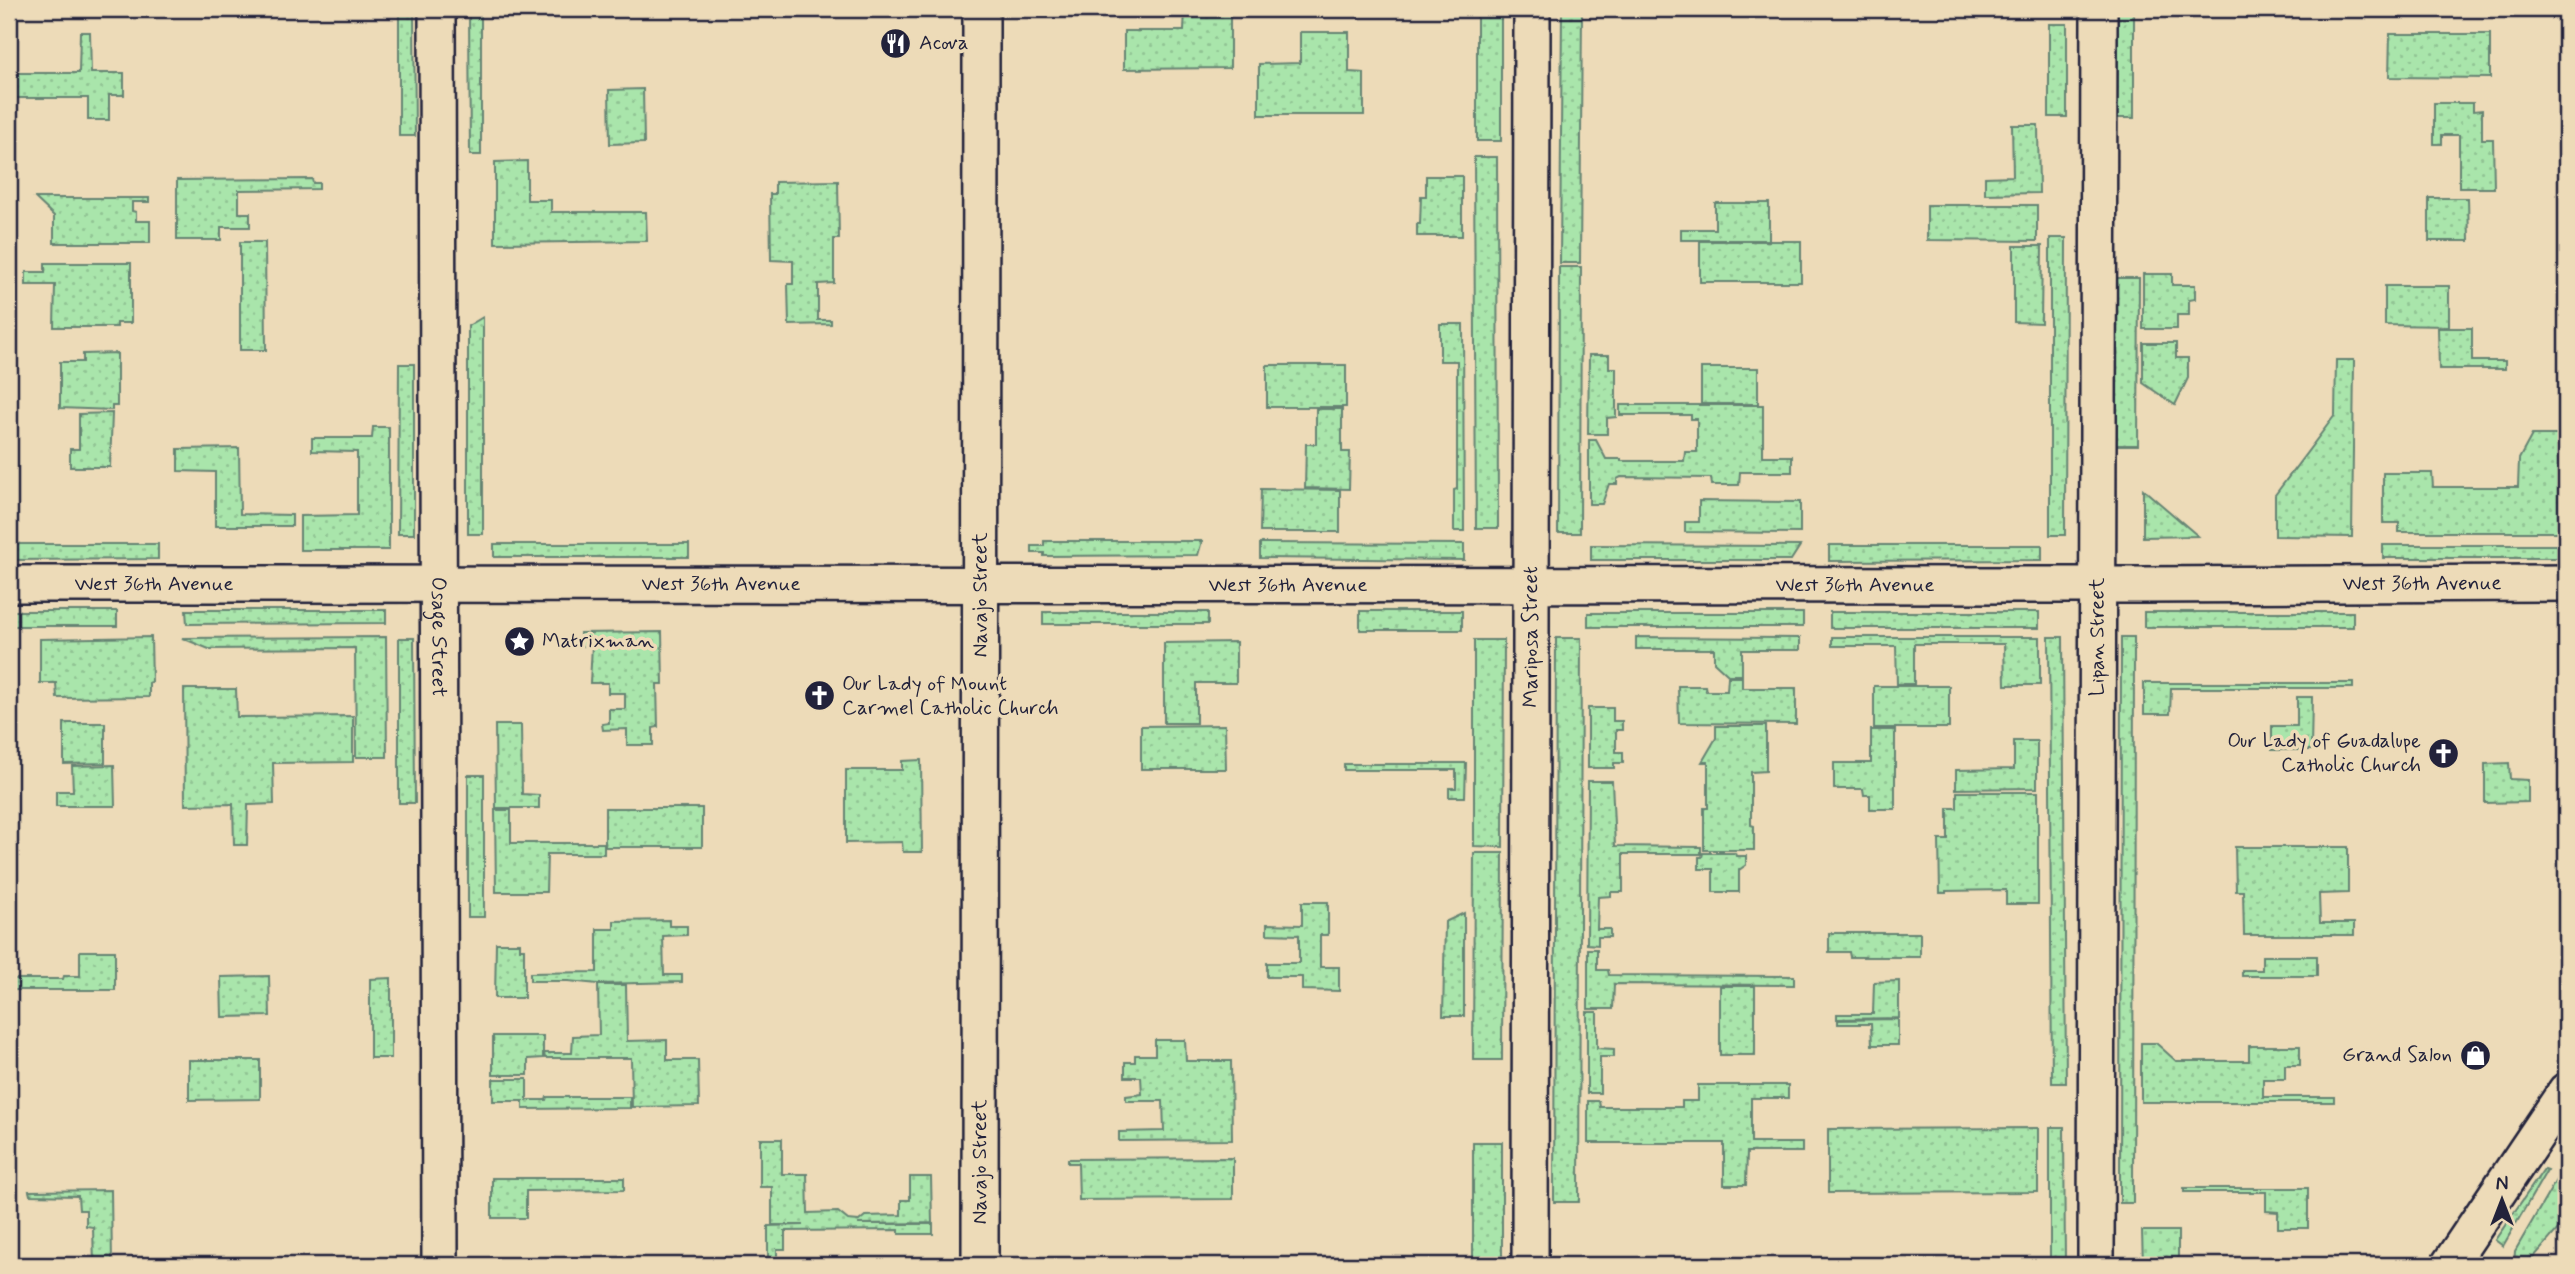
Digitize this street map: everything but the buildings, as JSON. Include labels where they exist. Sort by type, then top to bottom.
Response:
[{"type":"street","name":"Osage Street","points":[[437,9],[440,1265]]},
{"type":"street","name":"Navajo Street","points":[[980,1265],[981,9]]},
{"type":"street","name":"Mariposa Street","points":[[1530,1265],[1532,9]]},
{"type":"street","name":"Lipan Street","points":[[2096,1265],[2099,9]]},
{"type":"street","name":"West 36th Avenue","points":[[9,583],[2566,583]]},
{"type":"street","points":[[2449,1265],[2566,1091]]},
{"type":"green space","points":[[399,9],[414,9],[415,136],[399,136]]},
{"type":"green space","points":[[469,9],[481,9],[481,155],[470,155]]},
{"type":"green space","points":[[1185,9],[1230,9],[1230,68],[1124,69],[1124,31],[1184,31]]},
{"type":"green space","points":[[1477,9],[1501,9],[1501,141],[1477,141]]},
{"type":"green space","points":[[1562,9],[1582,9],[1580,263],[1560,263]]},
{"type":"green space","points":[[2118,9],[2134,9],[2134,118],[2117,118]]},
{"type":"green space","points":[[2049,24],[2067,24],[2067,117],[2049,117]]},
{"type":"green space","points":[[80,32],[90,32],[91,73],[124,73],[124,95],[109,95],[109,120],[88,120],[88,98],[9,98],[9,73],[79,73]]},
{"type":"green space","points":[[1300,32],[1349,32],[1349,72],[1364,73],[1364,115],[1259,115],[1259,64],[1300,63]]},
{"type":"green space","points":[[2390,34],[2490,34],[2490,78],[2389,77]]},
{"type":"green space","points":[[643,89],[644,143],[610,144],[609,90]]},
{"type":"green space","points":[[2434,103],[2473,103],[2473,111],[2482,110],[2482,139],[2493,139],[2494,188],[2459,188],[2459,135],[2442,135],[2442,144],[2434,144]]},
{"type":"green space","points":[[2012,125],[2038,125],[2039,193],[1985,194],[1985,177],[2013,176]]},
{"type":"green space","points":[[1474,157],[1497,157],[1498,528],[1476,528]]},
{"type":"green space","points":[[527,161],[527,200],[551,200],[551,212],[646,212],[647,241],[495,243],[495,162]]},
{"type":"green space","points":[[1426,176],[1462,176],[1462,236],[1417,236],[1421,196],[1426,196]]},
{"type":"green space","points":[[312,179],[313,183],[319,183],[319,189],[239,190],[239,213],[250,213],[250,227],[221,227],[221,240],[177,240],[177,180]]},
{"type":"green space","points":[[838,181],[839,239],[834,239],[834,283],[818,284],[818,320],[831,320],[831,324],[789,325],[788,284],[793,284],[793,261],[771,260],[770,194],[775,194],[775,182]]},
{"type":"green space","points":[[35,198],[149,198],[149,202],[132,202],[132,211],[136,212],[136,221],[150,221],[150,243],[54,243],[54,216]]},
{"type":"green space","points":[[2429,198],[2468,198],[2469,241],[2429,241]]},
{"type":"green space","points":[[1715,203],[1769,203],[1769,240],[1681,240],[1681,229],[1715,229]]},
{"type":"green space","points":[[1927,205],[2037,205],[2037,241],[1927,240]]},
{"type":"green space","points":[[2050,238],[2066,238],[2065,535],[2050,535]]},
{"type":"green space","points":[[1700,241],[1801,241],[1801,282],[1700,282]]},
{"type":"green space","points":[[240,242],[265,242],[266,350],[240,350]]},
{"type":"green space","points":[[2014,246],[2042,246],[2041,323],[2014,322]]},
{"type":"green space","points":[[45,263],[131,263],[131,323],[117,323],[117,327],[54,327],[55,285],[26,285],[26,272],[45,272]]},
{"type":"green space","points":[[1559,267],[1581,267],[1580,533],[1558,533]]},
{"type":"green space","points":[[2143,274],[2172,274],[2172,285],[2195,285],[2195,299],[2189,300],[2189,315],[2177,315],[2177,329],[2143,329]]},
{"type":"green space","points":[[2117,278],[2139,278],[2138,445],[2116,445]]},
{"type":"green space","points":[[2385,286],[2449,286],[2449,326],[2385,325]]},
{"type":"green space","points":[[483,317],[483,534],[468,534],[468,326]]},
{"type":"green space","points":[[1440,324],[1463,324],[1464,531],[1454,531],[1454,490],[1457,489],[1457,361],[1440,361]]},
{"type":"green space","points":[[2438,328],[2472,328],[2472,361],[2505,361],[2505,369],[2439,369]]},
{"type":"green space","points":[[2143,343],[2176,343],[2176,358],[2188,358],[2188,378],[2175,405],[2143,383]]},
{"type":"green space","points":[[117,353],[117,406],[112,406],[112,410],[60,408],[60,362],[83,362],[83,354]]},
{"type":"green space","points":[[1589,355],[1609,355],[1609,368],[1616,368],[1616,417],[1607,418],[1607,434],[1588,434]]},
{"type":"green space","points":[[2336,360],[2354,360],[2352,537],[2275,536],[2275,495],[2335,415]]},
{"type":"green space","points":[[399,364],[414,364],[414,534],[398,534]]},
{"type":"green space","points":[[1267,365],[1346,365],[1346,407],[1267,407]]},
{"type":"green space","points":[[1701,368],[1758,368],[1758,404],[1701,404]]},
{"type":"green space","points":[[1620,405],[1763,405],[1763,456],[1792,456],[1792,472],[1740,472],[1739,485],[1712,485],[1711,478],[1621,477],[1617,479],[1617,484],[1609,484],[1602,504],[1589,504],[1589,440],[1596,440],[1606,459],[1621,461],[1684,461],[1685,452],[1697,452],[1697,419],[1691,419],[1691,415],[1620,415]]},
{"type":"green space","points":[[1316,409],[1342,409],[1342,452],[1350,452],[1349,489],[1305,488],[1306,444],[1316,444]]},
{"type":"green space","points":[[112,413],[110,467],[70,467],[70,449],[79,449],[79,414]]},
{"type":"green space","points":[[373,427],[389,427],[389,550],[300,550],[300,516],[357,515],[357,452],[312,451],[312,438],[372,438]]},
{"type":"green space","points":[[2532,435],[2566,435],[2566,532],[2399,532],[2399,523],[2383,523],[2383,473],[2432,473],[2433,487],[2518,487],[2519,459]]},
{"type":"green space","points":[[239,448],[240,514],[292,515],[292,526],[215,526],[215,472],[178,471],[178,449]]},
{"type":"green space","points":[[1261,489],[1340,490],[1340,532],[1260,532]]},
{"type":"green space","points":[[2143,489],[2198,536],[2143,537]]},
{"type":"green space","points":[[1699,501],[1800,502],[1800,533],[1685,532],[1685,522],[1699,522]]},
{"type":"green space","points":[[1044,541],[1202,541],[1198,555],[1044,556],[1044,553],[1032,553],[1032,546],[1044,546]]},
{"type":"green space","points":[[1260,543],[1464,544],[1464,560],[1260,558]]},
{"type":"green space","points":[[9,544],[158,544],[158,559],[9,560]]},
{"type":"green space","points":[[494,544],[689,544],[689,557],[494,557]]},
{"type":"green space","points":[[1591,545],[1800,546],[1791,560],[1591,560]]},
{"type":"green space","points":[[1829,545],[2042,545],[2042,560],[1829,561]]},
{"type":"green space","points":[[2383,545],[2566,545],[2566,558],[2383,558]]},
{"type":"green space","points":[[186,610],[386,610],[386,623],[187,624]]},
{"type":"green space","points":[[9,611],[117,611],[117,626],[9,626]]},
{"type":"green space","points":[[1360,611],[1462,611],[1462,630],[1360,630]]},
{"type":"green space","points":[[1043,612],[1208,612],[1208,624],[1043,624]]},
{"type":"green space","points":[[1830,612],[2039,612],[2039,628],[1830,628]]},
{"type":"green space","points":[[2144,612],[2353,612],[2353,627],[2144,627]]},
{"type":"green space","points":[[1588,613],[1803,613],[1803,627],[1588,627]]},
{"type":"green space","points":[[662,632],[663,684],[657,684],[658,727],[653,728],[653,745],[627,745],[627,729],[603,730],[602,724],[609,723],[609,709],[625,709],[625,693],[608,693],[608,683],[590,683],[592,645],[580,646],[580,633]]},
{"type":"green space","points":[[151,637],[152,682],[149,683],[149,697],[57,698],[56,683],[40,683],[40,639]]},
{"type":"green space","points":[[386,637],[387,757],[356,757],[355,648],[209,649],[182,638]]},
{"type":"green space","points":[[1636,637],[1800,638],[1800,650],[1742,650],[1742,675],[1728,675],[1714,662],[1714,649],[1636,649]]},
{"type":"green space","points":[[1832,637],[2040,637],[2040,685],[2005,685],[2004,644],[1914,644],[1914,684],[1897,684],[1896,646],[1832,646]]},
{"type":"green space","points":[[2049,637],[2063,637],[2066,1083],[2052,1083]]},
{"type":"green space","points":[[2121,637],[2134,637],[2133,1203],[2120,1203]]},
{"type":"green space","points":[[399,638],[414,638],[415,803],[399,803]]},
{"type":"green space","points":[[1556,638],[1581,638],[1579,1202],[1554,1202]]},
{"type":"green space","points":[[1474,640],[1504,640],[1503,847],[1474,846]]},
{"type":"green space","points":[[1236,642],[1236,683],[1196,683],[1196,723],[1164,723],[1164,643]]},
{"type":"green space","points":[[1728,677],[1742,677],[1742,688],[1796,688],[1796,724],[1679,723],[1678,686],[1705,686],[1706,691],[1727,691]]},
{"type":"green space","points":[[2144,683],[2353,683],[2353,688],[2171,688],[2170,714],[2144,714]]},
{"type":"green space","points":[[1874,686],[1949,686],[1949,728],[1874,728]]},
{"type":"green space","points":[[184,689],[236,689],[237,717],[353,716],[353,762],[273,763],[274,804],[248,805],[247,845],[234,845],[233,804],[185,805]]},
{"type":"green space","points":[[2297,697],[2312,697],[2311,750],[2272,750],[2272,726],[2297,726]]},
{"type":"green space","points":[[1588,708],[1613,708],[1613,721],[1622,721],[1622,730],[1616,730],[1616,752],[1623,752],[1623,763],[1614,763],[1614,768],[1588,768]]},
{"type":"green space","points":[[64,723],[105,723],[105,763],[64,764]]},
{"type":"green space","points":[[495,725],[521,725],[522,794],[539,795],[539,808],[496,808]]},
{"type":"green space","points":[[1225,725],[1226,769],[1141,769],[1141,726]]},
{"type":"green space","points":[[1716,726],[1766,726],[1766,771],[1751,772],[1754,850],[1704,850],[1708,762],[1702,762],[1716,738]]},
{"type":"green space","points":[[1871,730],[1895,730],[1895,809],[1870,809],[1870,795],[1864,795],[1863,789],[1834,789],[1834,763],[1871,763]]},
{"type":"green space","points":[[2014,741],[2037,741],[2037,788],[1956,789],[1956,770],[2014,769]]},
{"type":"green space","points":[[921,760],[922,852],[903,852],[902,842],[846,843],[846,770],[902,770],[902,761]]},
{"type":"green space","points":[[1466,763],[1465,797],[1449,797],[1449,788],[1456,788],[1456,770],[1344,770],[1344,764]]},
{"type":"green space","points":[[2509,763],[2510,779],[2528,780],[2528,802],[2485,803],[2485,764]]},
{"type":"green space","points":[[114,765],[115,806],[56,806],[56,791],[73,791],[72,766]]},
{"type":"green space","points":[[468,775],[484,775],[484,917],[468,917]]},
{"type":"green space","points":[[1588,781],[1612,781],[1615,846],[1701,847],[1701,854],[1623,854],[1623,892],[1611,892],[1611,896],[1598,897],[1597,929],[1610,929],[1610,937],[1598,937],[1598,945],[1587,944]]},
{"type":"green space","points":[[1957,792],[2038,792],[2038,904],[2006,904],[2006,890],[1940,893],[1939,840],[1948,840],[1948,808],[1957,808]]},
{"type":"green space","points":[[605,808],[702,808],[702,847],[605,847]]},
{"type":"green space","points":[[495,810],[511,810],[511,843],[604,843],[604,854],[547,854],[546,892],[496,892]]},
{"type":"green space","points":[[2235,847],[2348,847],[2348,893],[2319,894],[2320,923],[2354,923],[2354,935],[2244,935],[2243,891],[2236,891]]},
{"type":"green space","points":[[1474,853],[1503,853],[1502,1060],[1473,1060]]},
{"type":"green space","points":[[1703,853],[1735,853],[1736,856],[1746,856],[1746,865],[1739,870],[1739,892],[1713,892],[1713,869],[1699,869],[1699,857],[1702,857]]},
{"type":"green space","points":[[1302,902],[1328,902],[1328,935],[1320,935],[1320,967],[1339,967],[1339,991],[1302,990],[1302,977],[1267,977],[1267,963],[1299,963],[1299,935],[1267,934],[1267,924],[1302,925]]},
{"type":"green space","points":[[1464,913],[1464,1016],[1443,1016],[1445,922]]},
{"type":"green space","points":[[669,920],[669,926],[687,926],[687,935],[663,936],[664,975],[682,975],[682,982],[598,984],[530,981],[530,973],[597,972],[597,929],[614,929],[614,921]]},
{"type":"green space","points":[[1829,933],[1920,933],[1920,957],[1850,957],[1849,952],[1829,952]]},
{"type":"green space","points":[[496,943],[520,943],[520,949],[524,949],[524,998],[495,998]]},
{"type":"green space","points":[[1588,949],[1597,949],[1597,970],[1608,970],[1609,975],[1794,976],[1794,985],[1614,984],[1613,1009],[1588,1009]]},
{"type":"green space","points":[[80,951],[115,951],[115,990],[9,990],[9,979],[63,979],[64,976],[80,976]]},
{"type":"green space","points":[[2262,956],[2317,956],[2317,976],[2242,976],[2242,970],[2262,970]]},
{"type":"green space","points":[[269,976],[270,1016],[222,1017],[221,977]]},
{"type":"green space","points":[[391,978],[391,1058],[370,1058],[370,979]]},
{"type":"green space","points":[[1899,981],[1899,1018],[1837,1019],[1837,1014],[1873,1014],[1874,982]]},
{"type":"green space","points":[[598,985],[626,985],[627,1041],[667,1040],[667,1060],[698,1060],[699,1106],[632,1107],[631,1058],[545,1058],[544,1053],[572,1053],[573,1036],[599,1035]]},
{"type":"green space","points":[[1720,986],[1755,986],[1755,1055],[1720,1055]]},
{"type":"green space","points":[[1587,1012],[1597,1012],[1597,1048],[1614,1049],[1614,1057],[1600,1057],[1600,1093],[1587,1093]]},
{"type":"green space","points":[[1898,1019],[1898,1045],[1872,1045],[1871,1024],[1838,1024],[1838,1020]]},
{"type":"green space","points":[[493,1036],[543,1036],[543,1058],[528,1059],[528,1075],[493,1075]]},
{"type":"green space","points":[[1155,1040],[1185,1040],[1186,1061],[1231,1061],[1232,1140],[1119,1141],[1119,1132],[1164,1131],[1163,1101],[1126,1101],[1126,1096],[1142,1094],[1141,1077],[1125,1077],[1125,1062],[1135,1062],[1135,1055],[1155,1055]]},
{"type":"green space","points":[[2141,1043],[2156,1043],[2176,1061],[2249,1061],[2249,1046],[2300,1046],[2300,1065],[2285,1065],[2285,1079],[2263,1079],[2263,1097],[2334,1097],[2334,1102],[2141,1102]]},
{"type":"green space","points":[[189,1060],[260,1060],[260,1099],[189,1100]]},
{"type":"green space","points":[[493,1079],[527,1079],[527,1100],[546,1100],[547,1097],[630,1097],[630,1108],[523,1109],[523,1101],[493,1101]]},
{"type":"green space","points":[[1698,1085],[1788,1085],[1788,1098],[1751,1098],[1751,1143],[1802,1143],[1802,1152],[1747,1152],[1746,1185],[1724,1185],[1724,1143],[1588,1143],[1588,1101],[1599,1101],[1600,1107],[1682,1107],[1682,1101],[1698,1101]]},
{"type":"green space","points":[[2050,1127],[2064,1127],[2065,1265],[2050,1265]]},
{"type":"green space","points":[[2038,1128],[2038,1192],[1828,1193],[1828,1129]]},
{"type":"green space","points":[[760,1139],[782,1139],[782,1174],[807,1174],[808,1213],[838,1212],[848,1220],[859,1221],[865,1216],[901,1215],[901,1200],[910,1200],[910,1177],[931,1177],[932,1223],[858,1224],[933,1224],[933,1234],[899,1234],[899,1230],[785,1231],[785,1249],[777,1249],[777,1265],[768,1265],[768,1226],[803,1225],[772,1225],[772,1187],[760,1187]]},
{"type":"green space","points":[[1473,1142],[1502,1142],[1502,1265],[1473,1265]]},
{"type":"green space","points":[[1233,1158],[1233,1199],[1079,1200],[1078,1163],[1068,1163],[1068,1159]]},
{"type":"green space","points":[[2544,1169],[2547,1170],[2503,1246],[2495,1240]]},
{"type":"green space","points":[[2559,1175],[2566,1176],[2566,1220],[2527,1265],[2514,1265],[2515,1251]]},
{"type":"green space","points":[[492,1178],[624,1178],[624,1190],[526,1191],[526,1218],[492,1218]]},
{"type":"green space","points":[[2184,1188],[2308,1188],[2308,1228],[2278,1228],[2278,1212],[2266,1211],[2266,1192],[2184,1192]]},
{"type":"green space","points":[[111,1190],[112,1265],[94,1265],[93,1227],[86,1226],[86,1210],[79,1210],[78,1196],[30,1195],[29,1191]]},
{"type":"green space","points":[[2142,1231],[2178,1231],[2178,1265],[2143,1265]]},
{"type":"place","name":"Acova","points":[[896,43]]},
{"type":"place","name":"Matrixman","points":[[519,641]]},
{"type":"place","name":"Our Lady of Mount Carmel Catholic Church","points":[[819,696]]},
{"type":"place","name":"Our Lady of Guadalupe Catholic Church","points":[[2444,753]]},
{"type":"place","name":"Grand Salon","points":[[2475,1055]]}]
